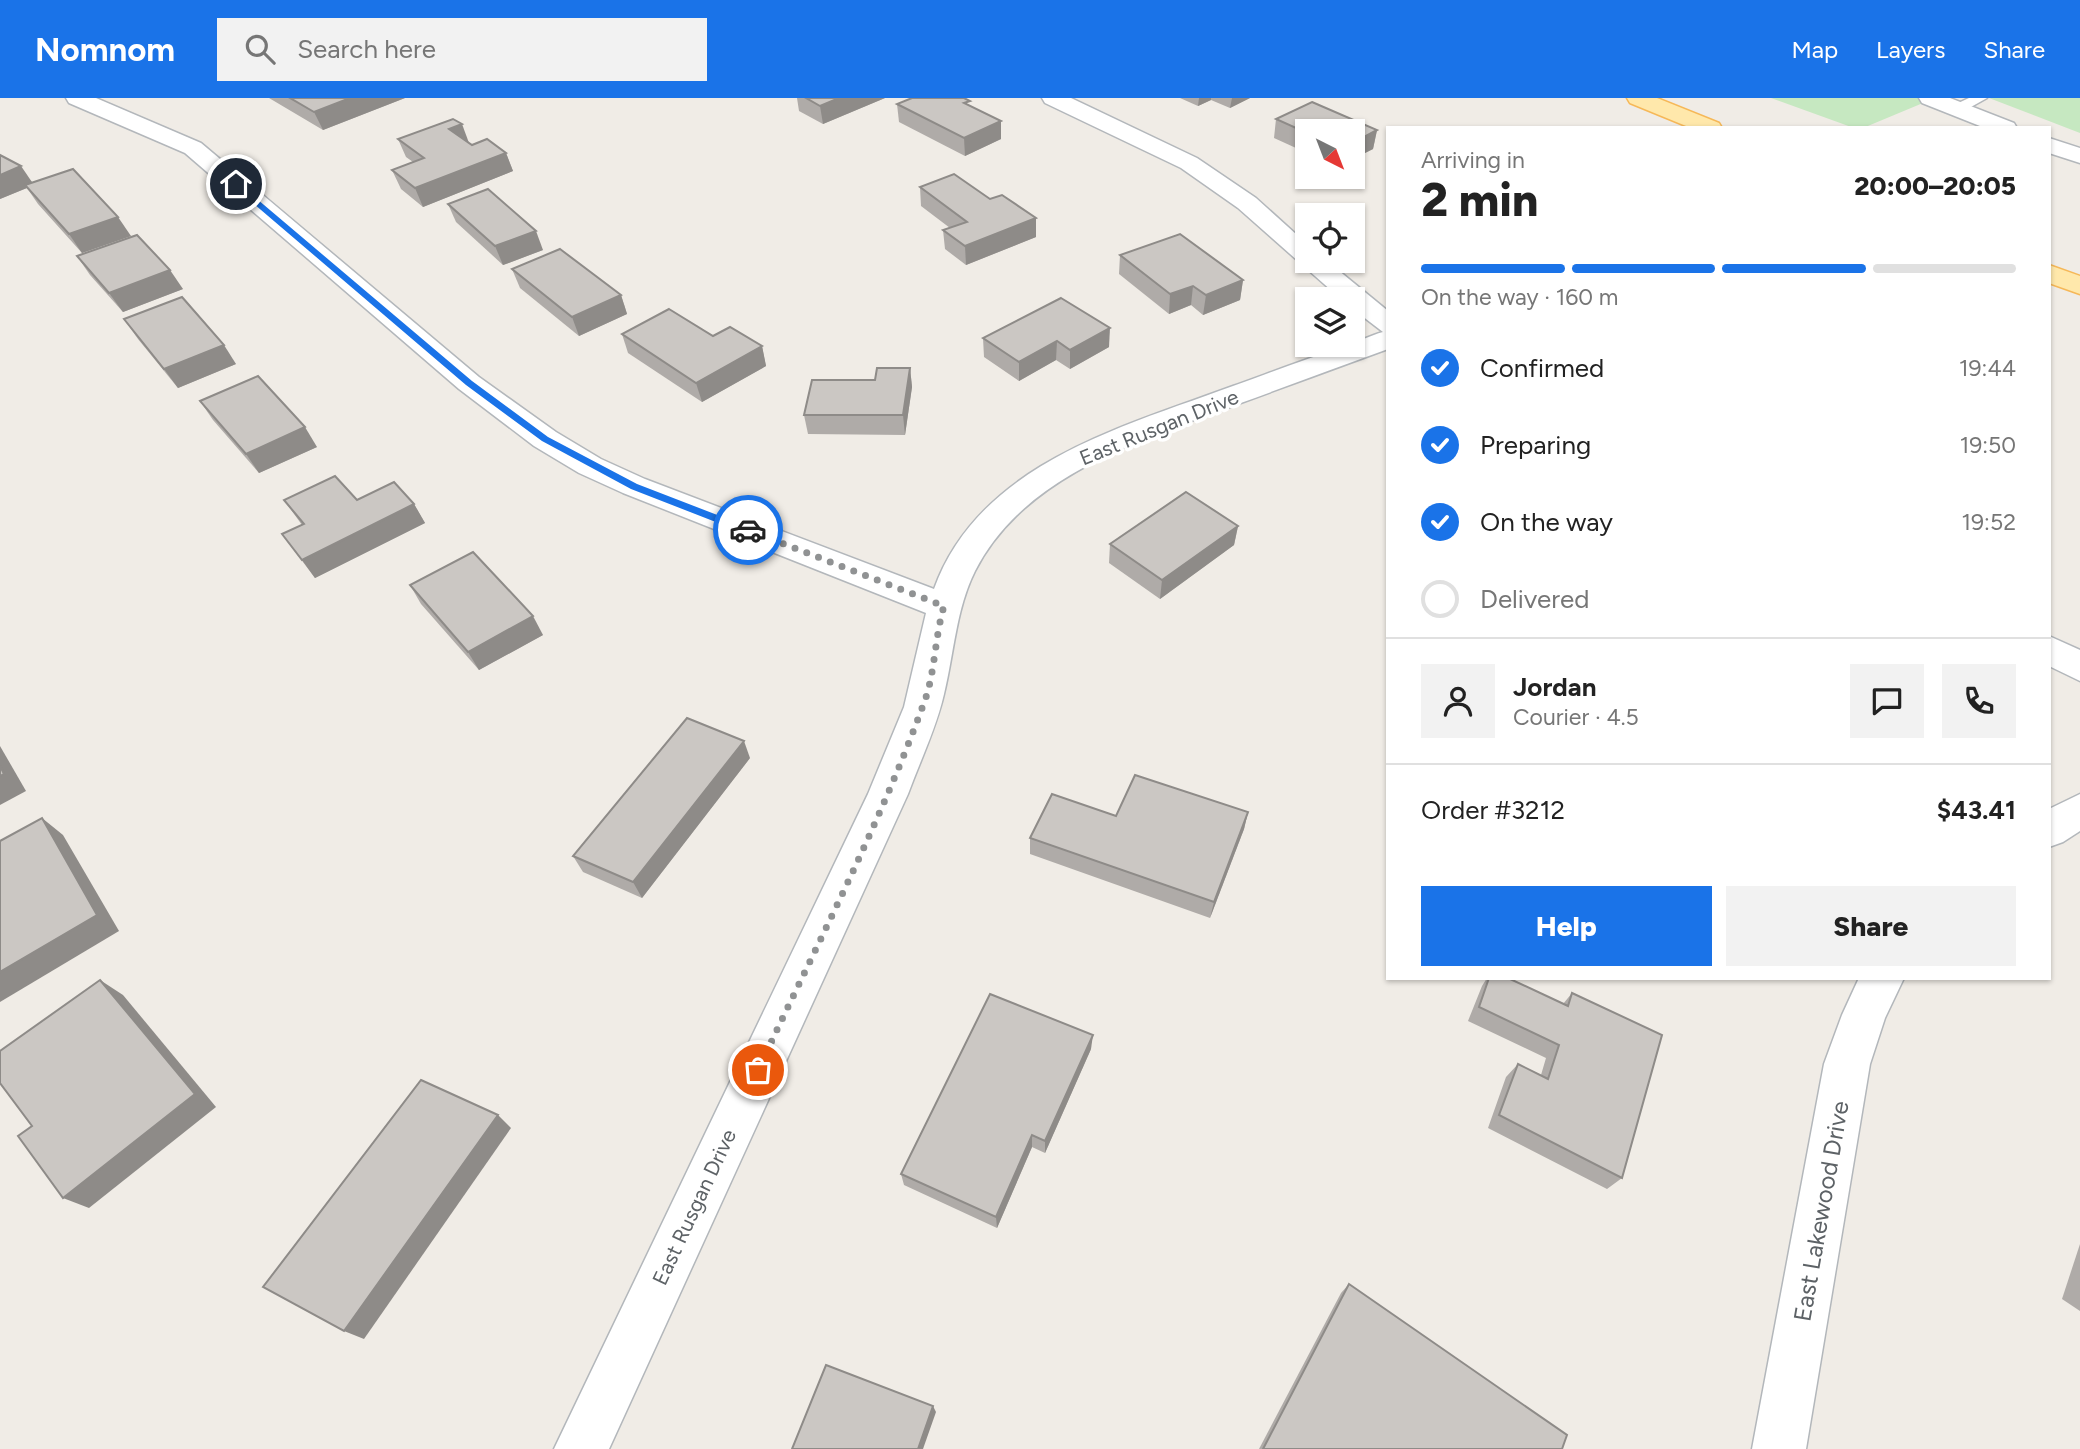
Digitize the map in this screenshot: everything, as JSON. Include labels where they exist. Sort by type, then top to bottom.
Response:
[{"type":"main road","points":[[1638,98],[1705,126]]},
{"type":"main road","points":[[2051,274],[2080,286]]},
{"type":"street","points":[[77,98],[193,148],[469,383],[545,439],[579,459],[634,486],[944,606]]},
{"type":"street","points":[[1053,98],[1189,163],[1247,203],[1295,246]]},
{"type":"street","points":[[1930,98],[2001,126]]},
{"type":"street","points":[[2051,146],[2080,156]]},
{"type":"street","points":[[1326,273],[1386,323]]},
{"type":"street","name":"East Rusgan Drive","points":[[582,1449],[888,794],[926,697],[944,606],[960,567],[981,535],[1008,507],[1037,484],[1113,441],[1386,340]]},
{"type":"street","points":[[2051,650],[2080,667]]},
{"type":"street","points":[[2051,829],[2080,810]]},
{"type":"street","name":"East Lakewood Drive","points":[[1779,1449],[1847,1064],[1864,1015],[1881,980]]},
{"type":"lane","points":[[1956,109],[1980,98]]},
{"type":"green space","points":[[1771,98],[1935,98],[1868,126],[1848,126]]},
{"type":"green space","points":[[1989,98],[2080,98],[2080,133]]},
{"type":"building","points":[[290,98],[350,98],[314,112]]},
{"type":"building","points":[[806,98],[839,98],[820,106]]},
{"type":"building","points":[[912,98],[964,98],[970,101],[964,103],[1001,121],[964,138],[897,104]]},
{"type":"building","points":[[1312,102],[1351,119],[1295,119],[1295,128],[1276,119]]},
{"type":"building","points":[[453,119],[462,124],[449,129],[472,145],[487,139],[506,153],[415,188],[392,170],[424,158],[398,139]]},
{"type":"building","points":[[1365,125],[1377,130],[1365,136]]},
{"type":"building","points":[[0,155],[21,166],[0,175]]},
{"type":"building","points":[[73,169],[118,217],[69,234],[25,185]]},
{"type":"building","points":[[954,174],[990,199],[1002,195],[1036,218],[965,246],[943,230],[967,222],[920,187]]},
{"type":"building","points":[[488,189],[536,231],[495,246],[448,204]]},
{"type":"building","points":[[1180,234],[1243,280],[1206,295],[1193,286],[1170,294],[1120,255]]},
{"type":"building","points":[[137,235],[170,270],[109,293],[77,256]]},
{"type":"building","points":[[560,249],[621,295],[572,317],[512,269]]},
{"type":"building","points":[[182,297],[224,345],[164,369],[124,319]]},
{"type":"building","points":[[1061,298],[1110,328],[1070,350],[1057,341],[1019,362],[983,338]]},
{"type":"building","points":[[669,309],[713,336],[730,327],[762,346],[696,383],[622,334]]},
{"type":"building","points":[[877,368],[910,368],[903,415],[804,415],[812,380],[875,380]]},
{"type":"building","points":[[258,376],[305,427],[246,454],[200,401]]},
{"type":"building","points":[[335,476],[357,500],[394,482],[414,504],[302,560],[282,534],[304,524],[284,500]]},
{"type":"building","points":[[1186,492],[1238,526],[1162,580],[1110,544]]},
{"type":"building","points":[[473,552],[533,616],[468,652],[410,585]]},
{"type":"building","points":[[687,718],[744,741],[633,882],[573,856]]},
{"type":"building","points":[[1135,775],[1248,812],[1214,902],[1030,838],[1052,794],[1116,816]]},
{"type":"building","points":[[42,818],[97,915],[0,972],[0,841]]},
{"type":"building","points":[[100,980],[195,1094],[63,1198],[18,1136],[32,1126],[0,1083],[0,1051]]},
{"type":"building","points":[[1488,980],[1512,980],[1568,1006],[1572,993],[1662,1035],[1622,1178],[1499,1115],[1518,1064],[1548,1079],[1559,1045],[1479,1007]]},
{"type":"building","points":[[990,994],[1093,1035],[1045,1141],[1032,1135],[996,1217],[901,1174]]},
{"type":"building","points":[[421,1080],[498,1115],[344,1331],[263,1287]]},
{"type":"building","points":[[1349,1284],[1567,1435],[1562,1449],[1263,1449]]},
{"type":"building","points":[[826,1365],[933,1406],[918,1449],[792,1449]]},
{"type":"way so far","points":[[748,530],[944,606],[926,697],[888,794],[758,1070]]},
{"type":"route","points":[[236,184],[469,383],[545,439],[590,466],[634,486],[748,530]]}]
